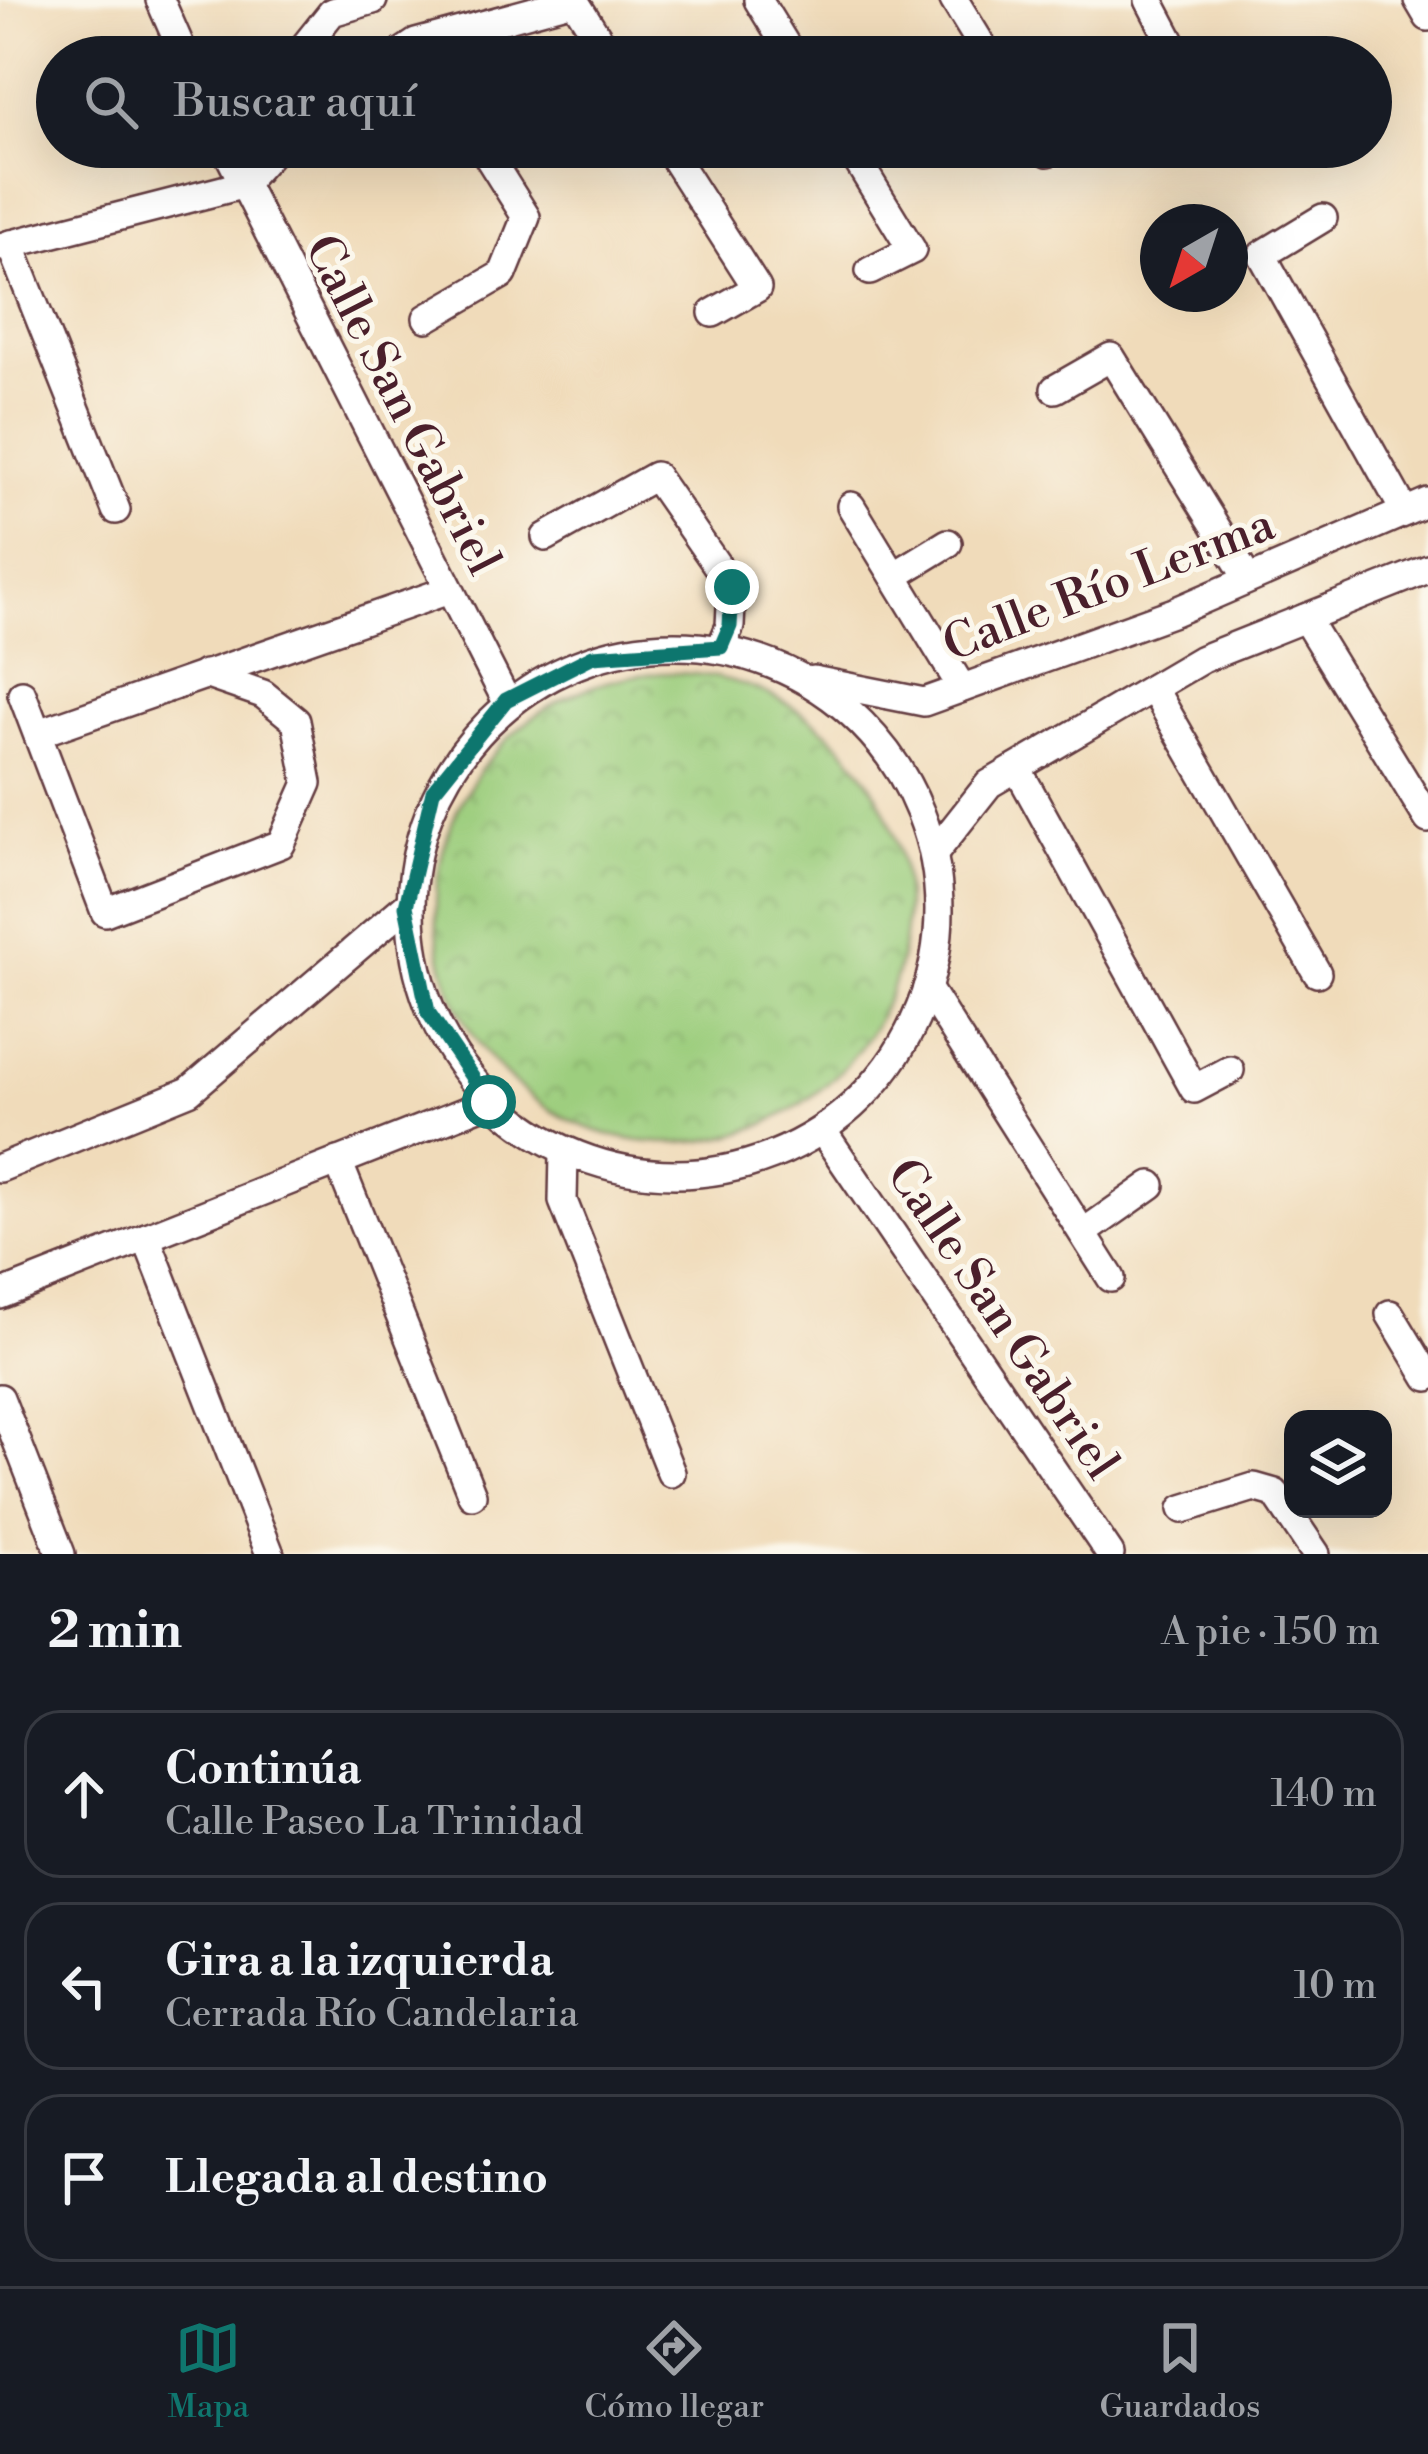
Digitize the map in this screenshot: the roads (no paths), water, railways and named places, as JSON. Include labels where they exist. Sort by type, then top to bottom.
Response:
[{"type":"street","points":[[160,0],[176,36]]},
{"type":"street","points":[[313,36],[332,12],[373,0]]},
{"type":"street","points":[[462,36],[574,0],[597,36]]},
{"type":"street","points":[[758,0],[780,36]]},
{"type":"street","points":[[954,0],[976,36]]},
{"type":"street","points":[[1149,0],[1168,36]]},
{"type":"street","points":[[1418,0],[1428,17]]},
{"type":"street","points":[[190,199],[211,168]]},
{"type":"street","name":"Calle San Gabriel","points":[[234,168],[506,700]]},
{"type":"street","points":[[116,510],[5,246],[242,185],[257,168]]},
{"type":"street","points":[[427,318],[503,274],[526,217],[495,168]]},
{"type":"street","points":[[680,168],[757,288],[713,313]]},
{"type":"street","points":[[862,168],[912,250],[870,271]]},
{"type":"street","points":[[1322,218],[1262,255],[1417,507]]},
{"type":"street","points":[[1055,389],[1111,357],[1248,580]]},
{"type":"street","points":[[545,536],[655,476],[732,587],[730,626],[721,647]]},
{"type":"street","points":[[851,506],[962,688]]},
{"type":"street","name":"Calle Río Lerma","points":[[812,680],[924,702],[1248,580],[1417,507]]},
{"type":"street","points":[[894,576],[948,543]]},
{"type":"street","points":[[936,851],[989,784],[1202,659],[1428,569]]},
{"type":"street","points":[[39,733],[449,590]]},
{"type":"street","points":[[1305,618],[1428,819]]},
{"type":"street","points":[[721,647],[812,680],[891,753],[936,851],[939,958],[899,1057],[824,1133],[741,1169],[652,1176],[564,1153],[489,1102],[428,1012],[406,906],[433,791],[506,700],[593,656],[721,647]]},
{"type":"street","points":[[22,694],[105,911],[281,844],[308,783],[296,721],[263,694],[206,674]]},
{"type":"street","points":[[1153,688],[1317,973]]},
{"type":"street","points":[[1017,768],[1194,1089],[1230,1070]]},
{"type":"street","points":[[0,1168],[188,1091],[406,906]]},
{"type":"street","points":[[927,988],[1111,1277]]},
{"type":"street","points":[[0,1295],[489,1102]]},
{"type":"street","name":"Calle San Gabriel","points":[[824,1133],[1099,1551]]},
{"type":"street","points":[[564,1153],[563,1201],[671,1473]]},
{"type":"street","points":[[338,1161],[472,1495]]},
{"type":"street","points":[[1083,1233],[1150,1185]]},
{"type":"street","points":[[146,1238],[270,1554]]},
{"type":"street","points":[[1390,1314],[1428,1377]]},
{"type":"street","points":[[0,1398],[62,1554]]},
{"type":"street","points":[[1183,1509],[1254,1487],[1275,1493],[1316,1554]]}]
